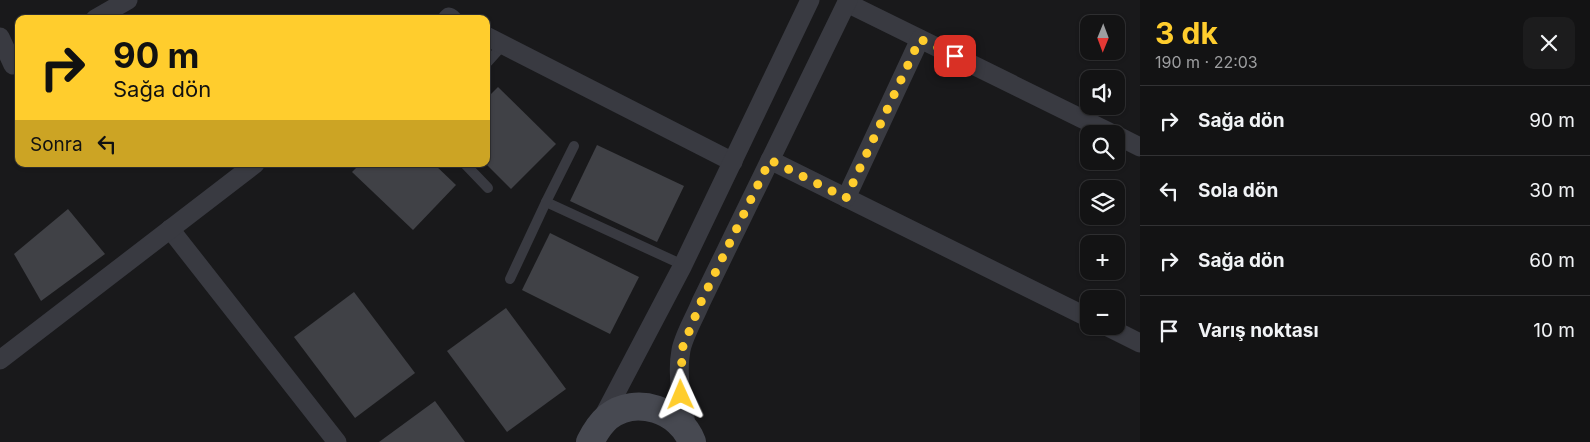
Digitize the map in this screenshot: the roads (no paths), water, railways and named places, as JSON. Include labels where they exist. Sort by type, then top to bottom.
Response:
[{"type":"street","points":[[102,15],[128,0]]},
{"type":"street","points":[[591,440],[683,265],[810,0]]},
{"type":"street","points":[[690,438],[682,407],[680,384],[682,349],[701,302],[848,2],[1095,125]]},
{"type":"street","points":[[0,37],[11,67]]},
{"type":"street","points":[[846,198],[920,39]]},
{"type":"street","points":[[495,40],[734,162]]},
{"type":"street","points":[[1125,140],[1140,147]]},
{"type":"street","points":[[770,160],[1080,314]]},
{"type":"street","points":[[0,360],[251,167]]},
{"type":"street","points":[[170,229],[337,442]]},
{"type":"street","points":[[1124,335],[1140,343]]},
{"type":"street","points":[[591,440],[598,428],[610,416],[626,408],[643,406],[660,409],[676,419],[690,438]]},
{"type":"lane","points":[[490,53],[495,40]]},
{"type":"lane","points":[[510,279],[574,146]]},
{"type":"lane","points":[[468,167],[488,188]]},
{"type":"lane","points":[[546,202],[683,265]]}]
